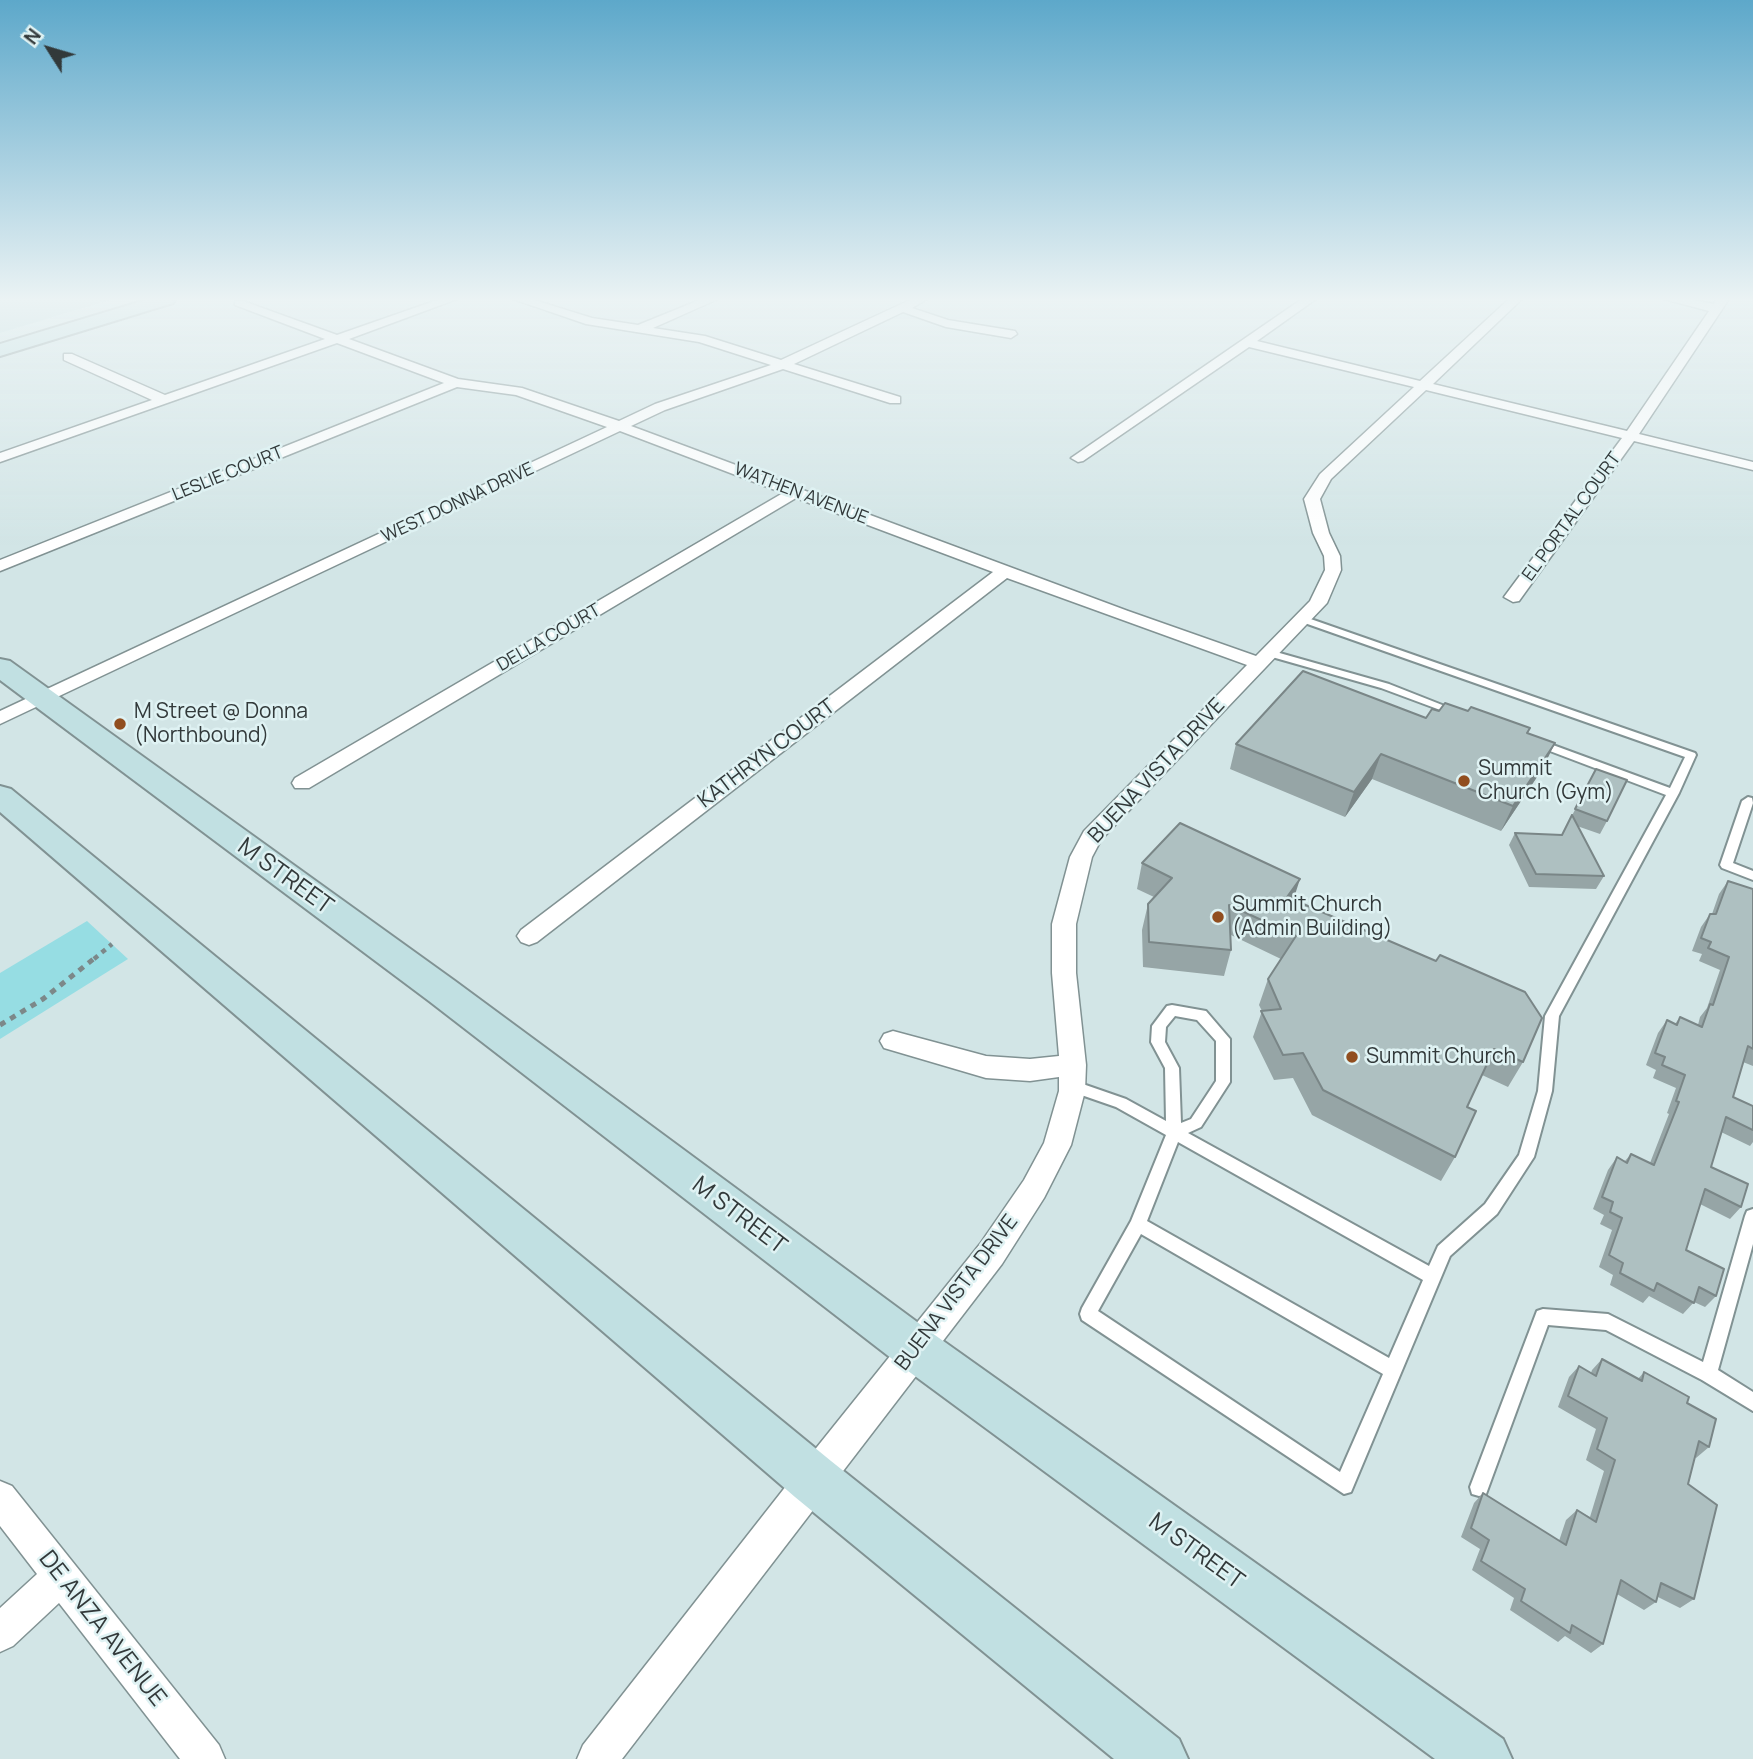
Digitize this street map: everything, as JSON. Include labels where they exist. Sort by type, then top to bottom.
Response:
[{"type":"street","points":[[122,381],[164,400]]},
{"type":"street","points":[[0,458],[217,381]]},
{"type":"street","name":"WATHEN AVENUE","points":[[451,381],[534,395],[1005,571],[1264,658]]},
{"type":"street","name":"WEST DONNA DRIVE","points":[[0,718],[660,407],[736,381]]},
{"type":"street","points":[[834,381],[895,400]]},
{"type":"street","points":[[1077,458],[1192,381]]},
{"type":"street","points":[[1408,381],[1753,466]]},
{"type":"street","points":[[1424,385],[1428,381]]},
{"type":"street","name":"EL PORTAL COURT","points":[[1513,597],[1631,436],[1667,381]]},
{"type":"street","name":"LESLIE COURT","points":[[0,566],[456,383]]},
{"type":"street","name":"BUENA VISTA DRIVE","points":[[597,1759],[991,1254],[1034,1189],[1057,1145],[1073,1076],[1064,973],[1063,924],[1081,857],[1092,836],[1318,603],[1334,570],[1332,556],[1321,533],[1312,499],[1325,477],[1424,385]]},
{"type":"street","name":"DELLA COURT","points":[[302,783],[795,492]]},
{"type":"street","name":"KATHRYN COURT","points":[[529,936],[1005,571]]},
{"type":"street","name":"M STREET","points":[[0,667],[442,992],[916,1349],[1483,1759]]},
{"type":"street","points":[[0,796],[813,1479],[1159,1759]]},
{"type":"street","points":[[893,1041],[986,1067],[1073,1076]]},
{"type":"street","name":"DE ANZA AVENUE","points":[[0,1498],[205,1759]]},
{"type":"street","points":[[0,1633],[60,1577]]},
{"type":"lane","points":[[1174,1132],[1196,1123],[1223,1082],[1223,1039],[1201,1015],[1172,1010],[1159,1026],[1158,1042],[1172,1068],[1174,1132],[1138,1224],[1088,1314],[1344,1485],[1444,1251],[1491,1209],[1526,1157],[1545,1091],[1552,1016],[1691,755],[1301,619]]},
{"type":"lane","points":[[1264,658],[1385,686],[1472,718]]},
{"type":"lane","points":[[1522,737],[1673,793]]},
{"type":"lane","points":[[1748,802],[1726,865],[1753,876]]},
{"type":"lane","points":[[1073,1076],[1433,1277]]},
{"type":"lane","points":[[1708,1374],[1753,1216]]},
{"type":"lane","points":[[1138,1224],[1393,1370]]},
{"type":"lane","points":[[1479,1487],[1543,1317],[1608,1322],[1708,1374],[1753,1402]]},
{"type":"path","points":[[0,1025],[43,999],[112,944]]},
{"type":"shaded area","points":[[87,921],[128,959],[0,1039],[0,973]]},
{"type":"building","points":[[1303,671],[1426,718],[1432,709],[1439,711],[1445,703],[1468,711],[1471,707],[1530,728],[1527,733],[1555,743],[1513,806],[1381,754],[1354,792],[1236,744]]},
{"type":"building","points":[[1596,769],[1627,780],[1607,821],[1575,809]]},
{"type":"building","points":[[1572,815],[1604,876],[1536,874],[1515,833],[1562,835]]},
{"type":"building","points":[[1180,823],[1300,879],[1287,897],[1436,961],[1440,955],[1525,992],[1542,1018],[1523,1062],[1494,1049],[1467,1107],[1476,1111],[1455,1157],[1323,1090],[1303,1053],[1283,1055],[1261,1011],[1281,1009],[1268,979],[1296,936],[1229,905],[1231,950],[1149,942],[1148,904],[1172,878],[1142,863]]},
{"type":"building","points":[[1728,881],[1753,889],[1753,1049],[1748,1046],[1733,1097],[1753,1106],[1753,1130],[1726,1117],[1711,1167],[1748,1184],[1741,1207],[1705,1189],[1686,1250],[1724,1269],[1716,1296],[1699,1287],[1694,1303],[1657,1283],[1654,1291],[1620,1273],[1623,1263],[1609,1255],[1622,1218],[1610,1212],[1613,1202],[1602,1197],[1617,1157],[1627,1163],[1631,1154],[1654,1165],[1679,1102],[1676,1101],[1685,1075],[1662,1065],[1665,1057],[1655,1053],[1667,1020],[1677,1025],[1680,1017],[1702,1027],[1710,1004],[1713,1005],[1729,957],[1708,948],[1711,942],[1701,938],[1710,914],[1716,914]]},
{"type":"building","points":[[1602,1359],[1642,1381],[1644,1372],[1689,1397],[1687,1403],[1716,1419],[1709,1447],[1699,1441],[1688,1484],[1717,1505],[1694,1599],[1661,1583],[1656,1602],[1621,1580],[1603,1644],[1572,1625],[1570,1633],[1521,1601],[1525,1589],[1481,1561],[1489,1540],[1471,1528],[1483,1493],[1566,1545],[1577,1510],[1596,1522],[1615,1460],[1597,1449],[1607,1418],[1568,1396],[1579,1366],[1596,1376]]},
{"type":"place","name":"M Street @ Donna (Northbound)","points":[[120,724]]},
{"type":"place","name":"Summit Church (Gym)","points":[[1464,781]]},
{"type":"place","name":"Summit Church (Admin Building)","points":[[1218,917]]},
{"type":"place","name":"Summit Church","points":[[1352,1057]]}]
